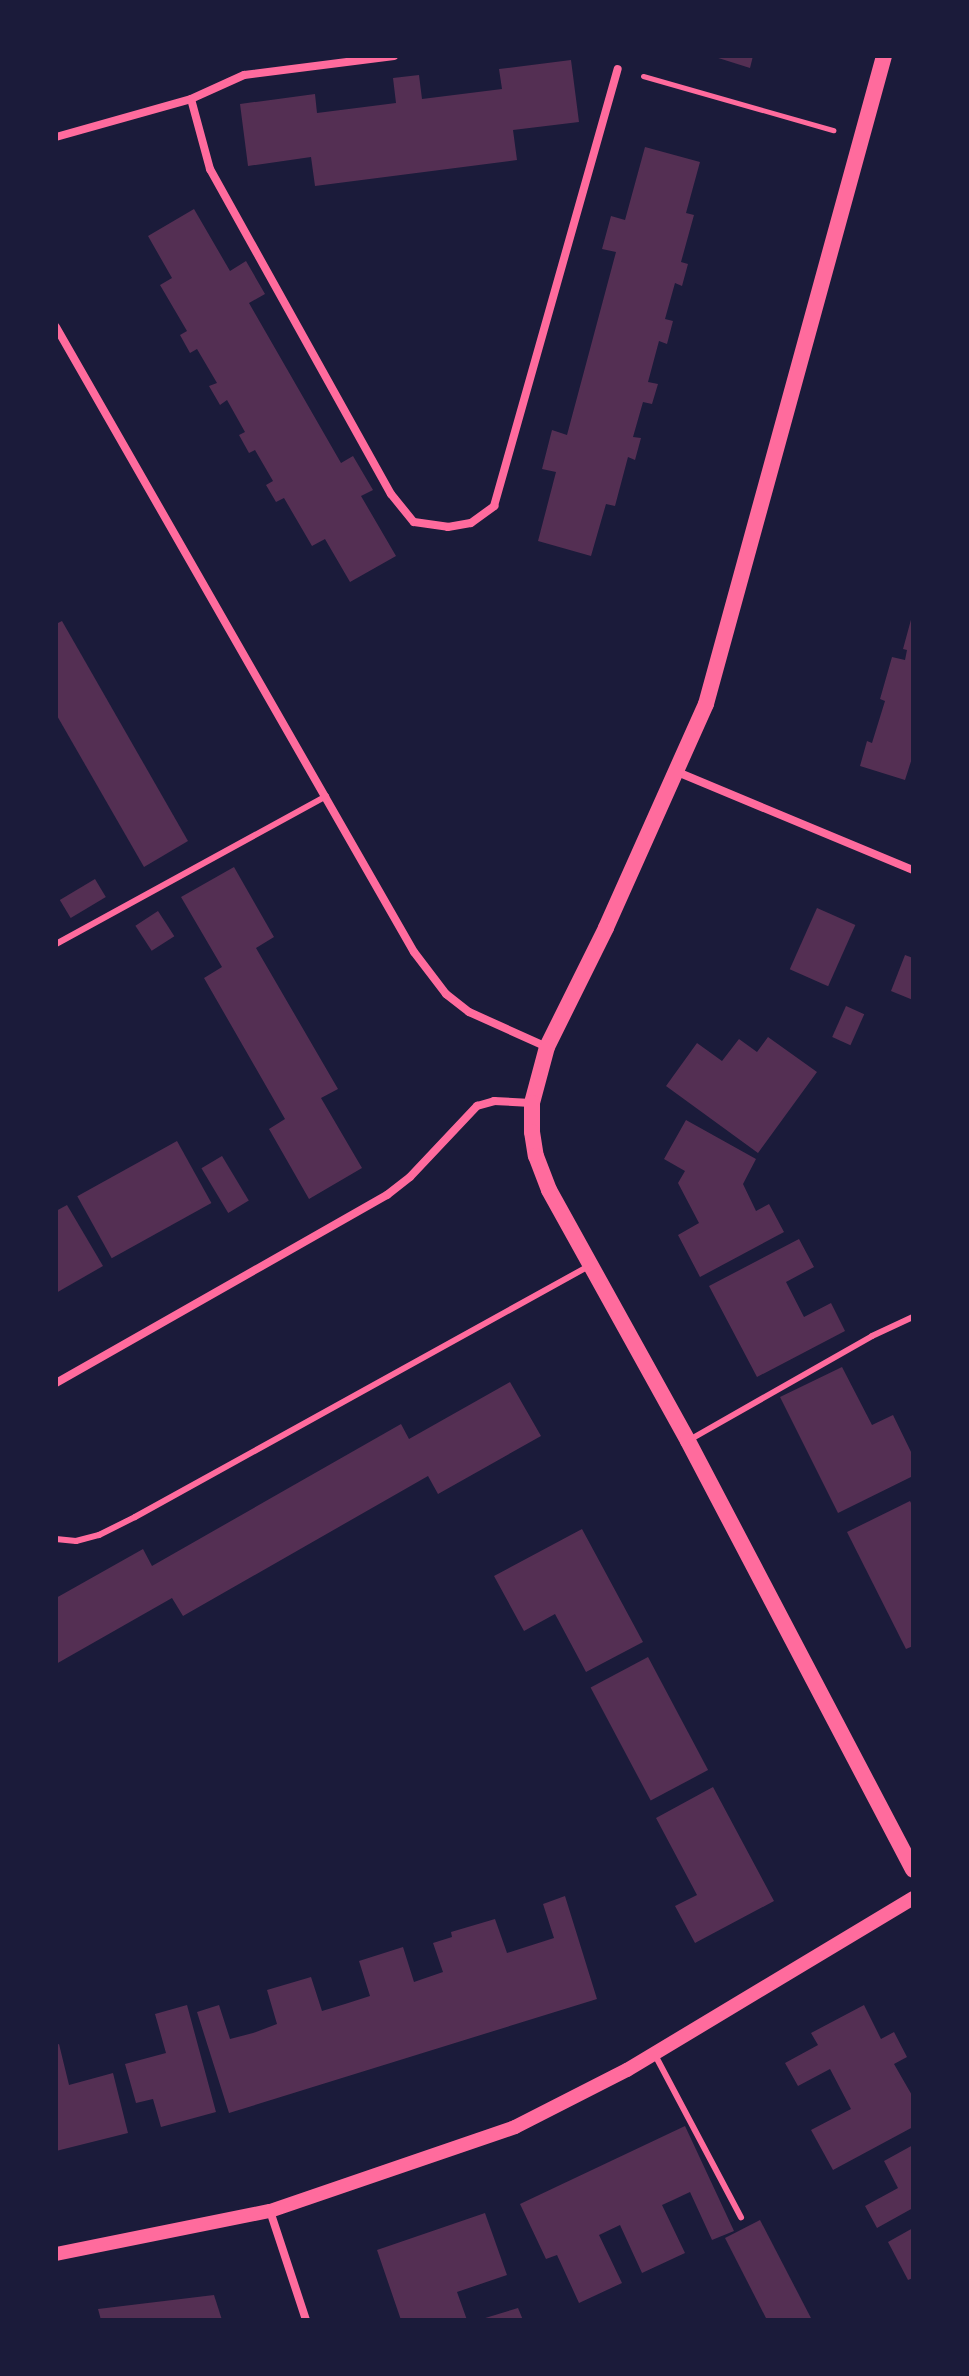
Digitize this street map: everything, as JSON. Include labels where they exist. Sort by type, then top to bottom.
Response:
[{"type":"main road","points":[[884,56],[706,704],[606,928],[547,1047],[532,1103],[536,1156],[545,1183],[688,1441],[913,1870]]},
{"type":"street","points":[[56,137],[191,99],[244,75],[394,56]]},
{"type":"street","points":[[191,99],[210,169],[391,494],[414,522],[448,527],[471,523],[494,506],[618,69]]},
{"type":"street","points":[[56,327],[414,952],[446,994],[469,1012],[547,1047]]},
{"type":"street","points":[[675,771],[913,870]]},
{"type":"street","points":[[56,1383],[387,1195],[410,1177],[477,1106],[494,1101],[532,1103]]},
{"type":"street","points":[[56,2254],[270,2211],[515,2127],[575,2100],[913,1898]]},
{"type":"street","points":[[270,2211],[306,2320]]},
{"type":"lane","points":[[56,944],[326,796]]},
{"type":"lane","points":[[56,1539],[76,1541],[99,1535],[135,1517],[589,1266]]},
{"type":"lane","points":[[688,1441],[872,1336],[913,1317]]},
{"type":"lane","points":[[654,2053],[741,2217]]},
{"type":"path","points":[[618,69],[861,139]]},
{"type":"building","points":[[712,56],[753,56],[750,68]]},
{"type":"building","points":[[571,60],[579,122],[513,130],[517,160],[315,186],[311,157],[248,166],[240,104],[315,94],[317,113],[396,103],[393,78],[419,75],[422,99],[502,89],[499,69]]},
{"type":"building","points":[[645,147],[700,162],[686,213],[694,215],[681,262],[688,264],[682,286],[675,283],[665,319],[673,321],[667,344],[659,341],[648,382],[658,384],[652,404],[643,402],[633,437],[641,438],[635,460],[628,457],[615,506],[606,504],[591,556],[538,541],[556,472],[542,469],[552,430],[567,435],[616,252],[602,249],[611,216],[625,220]]},
{"type":"building","points":[[194,209],[230,271],[246,261],[265,294],[249,303],[341,463],[353,456],[373,490],[361,496],[396,556],[350,582],[325,539],[312,546],[284,498],[276,502],[266,485],[273,481],[255,450],[249,453],[239,435],[245,432],[227,400],[220,405],[209,386],[217,383],[197,349],[190,353],[180,335],[187,331],[160,285],[172,278],[148,236]]},
{"type":"building","points":[[912,616],[913,755],[905,780],[860,766],[867,741],[872,743],[885,701],[880,699],[892,657],[905,660],[907,650],[903,649]]},
{"type":"building","points":[[62,621],[188,841],[144,867],[56,714],[56,624]]},
{"type":"building","points":[[234,867],[274,937],[256,948],[338,1089],[321,1098],[362,1168],[309,1199],[269,1129],[285,1119],[204,978],[222,967],[181,897]]},
{"type":"building","points":[[95,879],[106,897],[71,918],[60,900]]},
{"type":"building","points":[[817,908],[855,925],[828,986],[790,969]]},
{"type":"building","points":[[158,911],[174,936],[152,951],[135,926]]},
{"type":"building","points":[[905,955],[913,958],[913,1000],[891,991]]},
{"type":"building","points":[[846,1006],[864,1014],[850,1045],[832,1037]]},
{"type":"building","points":[[768,1037],[817,1072],[758,1153],[666,1086],[697,1043],[722,1061],[739,1039],[757,1052]]},
{"type":"building","points":[[686,1120],[756,1159],[743,1184],[756,1211],[769,1204],[784,1232],[700,1277],[678,1235],[699,1223],[678,1183],[685,1171],[664,1159]]},
{"type":"building","points":[[177,1141],[211,1203],[112,1258],[77,1196]]},
{"type":"building","points":[[222,1156],[249,1201],[228,1213],[201,1168]]},
{"type":"building","points":[[67,1205],[103,1266],[56,1293],[56,1211]]},
{"type":"building","points":[[799,1239],[814,1267],[786,1282],[804,1317],[831,1303],[845,1331],[757,1377],[709,1286]]},
{"type":"building","points":[[842,1367],[872,1425],[893,1415],[913,1456],[913,1476],[838,1513],[780,1397]]},
{"type":"building","points":[[510,1382],[541,1436],[438,1494],[428,1476],[183,1616],[172,1598],[56,1664],[56,1598],[143,1549],[152,1566],[401,1424],[409,1439]]},
{"type":"building","points":[[910,1501],[913,1507],[913,1646],[906,1649],[847,1532]]},
{"type":"building","points":[[582,1529],[643,1642],[586,1672],[555,1614],[524,1631],[494,1576]]},
{"type":"building","points":[[648,1657],[708,1770],[651,1801],[591,1688]]},
{"type":"building","points":[[713,1787],[774,1901],[695,1943],[675,1906],[697,1895],[656,1818]]},
{"type":"building","points":[[565,1896],[597,1999],[229,2113],[197,2012],[219,2005],[230,2039],[253,2033],[277,2024],[267,1990],[311,1977],[322,2011],[345,2004],[370,1996],[359,1961],[403,1947],[414,1982],[443,1972],[433,1943],[452,1937],[451,1932],[495,1919],[507,1953],[554,1938],[543,1904]]},
{"type":"building","points":[[187,2005],[216,2112],[161,2127],[153,2099],[136,2103],[125,2064],[166,2053],[155,2014]]},
{"type":"building","points":[[864,2005],[881,2039],[894,2032],[907,2057],[894,2064],[913,2097],[913,2127],[833,2170],[811,2130],[851,2109],[830,2069],[798,2086],[785,2063],[818,2045],[811,2033]]},
{"type":"building","points":[[59,2044],[69,2085],[113,2073],[128,2133],[56,2151],[56,2045]]},
{"type":"building","points":[[685,2126],[734,2231],[712,2240],[690,2192],[662,2205],[685,2253],[642,2273],[620,2225],[599,2235],[622,2283],[579,2303],[557,2255],[546,2259],[520,2204]]},
{"type":"building","points":[[913,2145],[913,2208],[877,2228],[865,2206],[898,2188],[884,2161]]},
{"type":"building","points":[[485,2213],[507,2275],[457,2292],[467,2320],[401,2320],[377,2250]]},
{"type":"building","points":[[760,2220],[812,2320],[767,2320],[725,2238]]},
{"type":"building","points":[[913,2228],[913,2278],[908,2280],[888,2242]]},
{"type":"building","points":[[214,2295],[222,2320],[101,2320],[98,2309]]},
{"type":"building","points":[[518,2308],[523,2320],[482,2320],[482,2319]]}]
